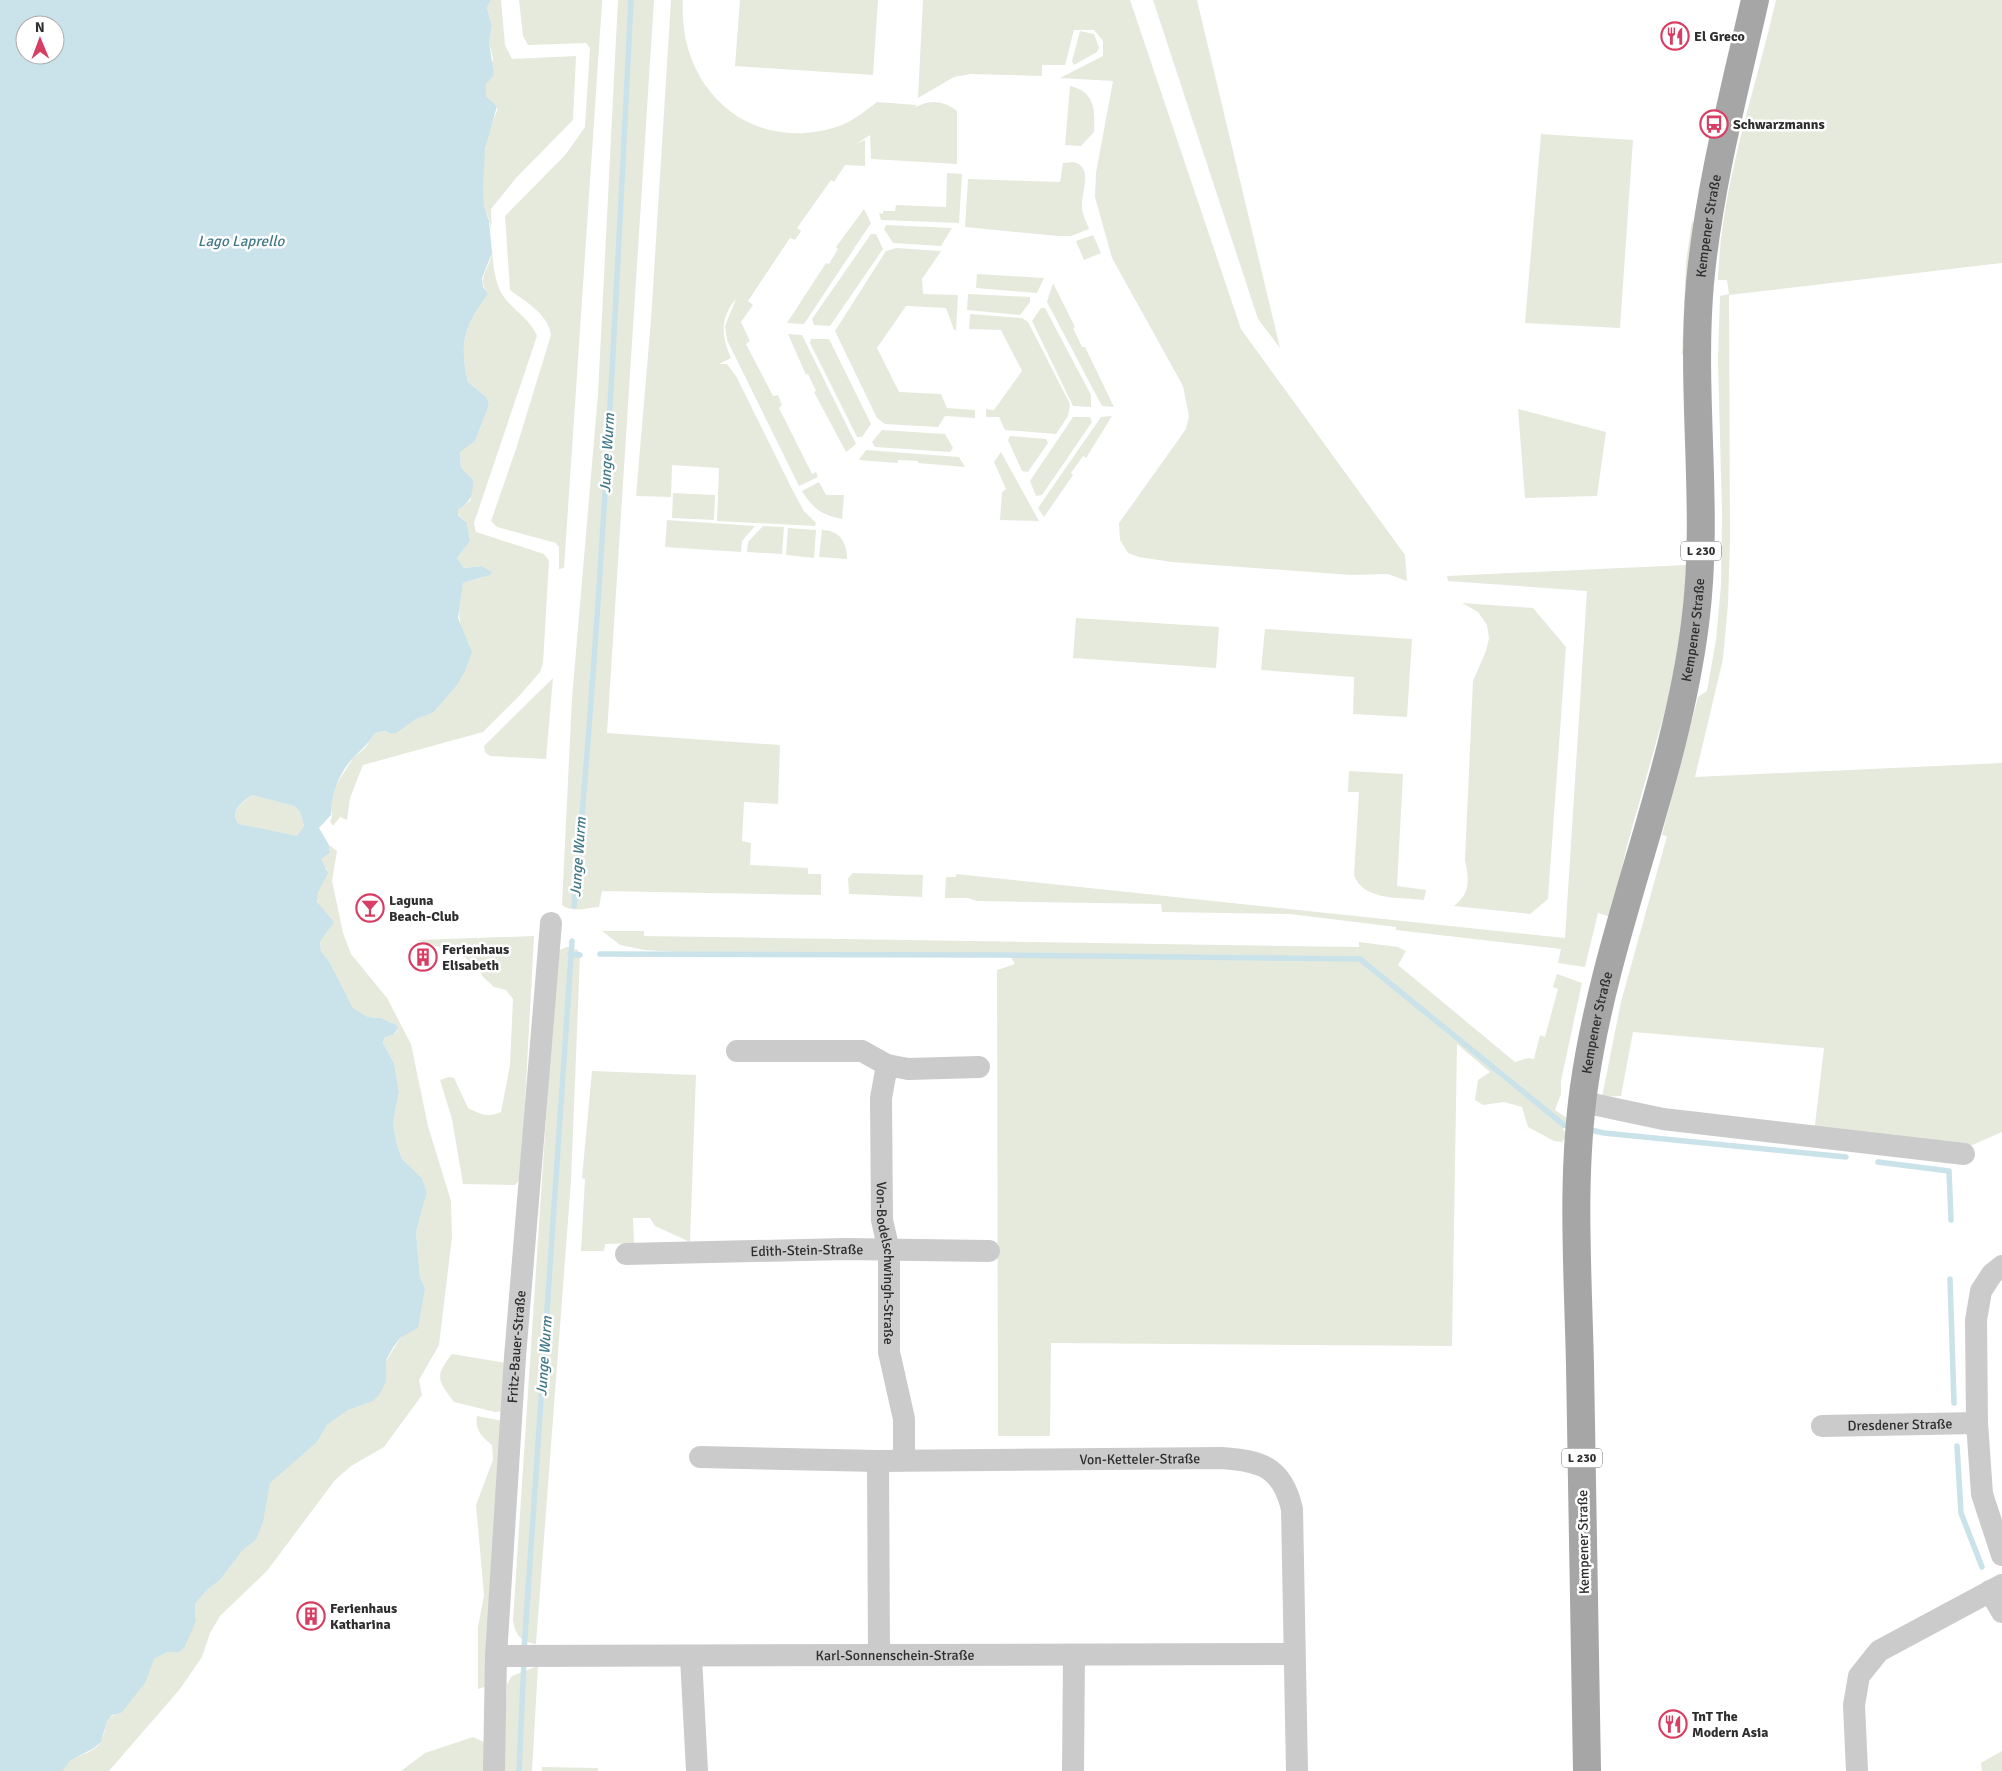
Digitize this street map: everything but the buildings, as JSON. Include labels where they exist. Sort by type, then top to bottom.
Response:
[{"type":"main road","name":"Kempener Straße","points":[[1586,1771],[1578,1287],[1579,1144],[1583,1098],[1602,994],[1672,739],[1695,626],[1703,515],[1698,416],[1700,284],[1714,185],[1755,0]]},
{"type":"street","name":"Fritz-Bauer-Straße","points":[[494,1771],[496,1656],[528,1188],[551,923]]},
{"type":"street","points":[[736,1051],[862,1051],[887,1065],[908,1069],[980,1067]]},
{"type":"street","name":"Von-Bodelschwingh-Straße","points":[[887,1065],[881,1098],[882,1220],[889,1251],[890,1352],[904,1419],[904,1460]]},
{"type":"street","points":[[1583,1098],[1663,1119],[1964,1154]]},
{"type":"street","name":"Edith-Stein-Straße","points":[[626,1254],[845,1249],[989,1251]]},
{"type":"street","points":[[2002,1266],[1992,1274],[1981,1291],[1976,1320],[1977,1423],[1982,1494],[2002,1555]]},
{"type":"street","name":"Dresdener Straße","points":[[1822,1426],[1977,1423]]},
{"type":"street","name":"Von-Ketteler-Straße","points":[[700,1457],[878,1460],[1222,1458],[1247,1460],[1273,1471],[1287,1488],[1292,1509],[1297,1771]]},
{"type":"street","points":[[878,1460],[879,1655]]},
{"type":"street","points":[[1857,1771],[1854,1705],[1859,1676],[1879,1651],[1996,1588],[2002,1612]]},
{"type":"street","name":"Karl-Sonnenschein-Straße","points":[[496,1656],[1294,1654]]},
{"type":"street","points":[[1073,1771],[1074,1655]]},
{"type":"street","points":[[692,1657],[697,1771]]},
{"type":"shaded area","points":[[491,0],[501,0],[505,45],[512,59],[576,56],[573,120],[516,178],[491,209],[492,235],[482,195],[482,171],[486,145],[497,111],[497,106],[486,96],[486,84],[493,59],[489,42],[492,26],[487,8]]},
{"type":"shaded area","points":[[519,0],[602,0],[564,568],[559,569],[559,547],[556,543],[497,527],[491,521],[516,449],[551,335],[546,321],[541,315],[510,290],[505,216],[566,154],[585,127],[590,48],[586,43],[528,45],[523,36]]},
{"type":"shaded area","points":[[618,0],[654,0],[607,733],[780,745],[778,804],[744,802],[742,841],[751,843],[750,865],[808,868],[808,874],[821,874],[821,895],[602,891],[599,907],[570,909],[562,905],[572,698],[598,394]]},
{"type":"shaded area","points":[[671,0],[683,0],[684,32],[692,61],[707,87],[726,108],[749,123],[777,131],[807,133],[844,124],[877,102],[917,105],[914,108],[925,103],[936,102],[952,107],[957,111],[957,164],[871,159],[870,135],[856,144],[865,140],[865,166],[845,165],[834,182],[831,180],[797,228],[801,231],[795,240],[790,238],[748,301],[753,305],[741,322],[750,341],[746,344],[773,396],[778,395],[782,405],[779,408],[812,474],[816,472],[818,477],[799,486],[727,340],[725,326],[736,299],[727,313],[724,327],[724,334],[731,358],[719,364],[727,364],[736,376],[794,493],[804,511],[816,523],[815,526],[717,521],[719,468],[672,465],[671,497],[636,496],[651,320]]},
{"type":"shaded area","points":[[740,0],[878,0],[873,75],[735,66]]},
{"type":"shaded area","points":[[923,0],[1130,0],[1241,329],[1405,555],[1407,581],[1388,574],[1351,575],[1172,562],[1139,557],[1128,553],[1120,540],[1119,523],[1186,429],[1189,416],[1183,386],[1112,258],[1095,197],[1096,173],[1113,81],[1060,78],[1103,56],[1103,41],[1094,30],[1074,30],[1065,65],[1042,65],[1042,76],[971,74],[954,77],[918,98]]},
{"type":"shaded area","points":[[1153,0],[1197,0],[1280,348],[1258,319]]},
{"type":"shaded area","points":[[1776,0],[2002,0],[2002,263],[1729,295],[1730,542],[1728,604],[1723,659],[1695,777],[2002,763],[2002,1132],[1970,1146],[1814,1133],[1824,1048],[1633,1032],[1621,1096],[1602,1097],[1621,1002],[1667,836],[1662,835],[1698,697],[1707,691],[1716,640],[1721,585],[1722,514],[1718,360],[1720,296],[1729,294],[1727,280],[1718,280],[1720,244],[1725,209],[1740,139]]},
{"type":"shaded area","points":[[1080,31],[1094,34],[1099,48],[1097,52],[1074,65],[1072,61]]},
{"type":"shaded area","points":[[1070,86],[1084,92],[1092,103],[1094,132],[1081,146],[1065,145]]},
{"type":"shaded area","points":[[1541,134],[1633,140],[1620,328],[1525,323]]},
{"type":"shaded area","points":[[1074,162],[1084,170],[1085,181],[1082,207],[1089,229],[1071,236],[1058,236],[965,227],[968,179],[1060,182],[1063,163]]},
{"type":"shaded area","points":[[947,173],[962,174],[959,223],[881,220],[879,213],[895,211],[896,205],[946,207]]},
{"type":"shaded area","points":[[864,209],[871,223],[804,324],[787,323],[826,263],[829,264],[838,249],[836,247]]},
{"type":"shaded area","points":[[1692,221],[1697,225],[1687,350],[1682,355],[1686,262]]},
{"type":"shaded area","points":[[886,225],[952,228],[941,246],[893,243],[884,229]]},
{"type":"shaded area","points":[[871,234],[876,234],[883,249],[830,326],[814,325],[812,319]]},
{"type":"shaded area","points":[[1093,235],[1101,253],[1084,260],[1076,241]]},
{"type":"shaded area","points":[[492,245],[495,276],[498,286],[511,305],[530,324],[537,336],[474,523],[476,532],[544,554],[549,561],[543,663],[540,672],[521,694],[483,732],[363,765],[350,798],[347,820],[340,817],[333,826],[330,821],[332,817],[330,802],[336,785],[353,758],[365,748],[375,733],[386,731],[391,734],[416,719],[433,713],[457,685],[469,644],[459,615],[463,583],[484,577],[481,566],[464,568],[457,558],[470,541],[467,523],[458,514],[458,510],[471,500],[461,469],[460,451],[475,441],[489,405],[482,394],[468,382],[464,345],[473,316],[488,294],[484,288],[483,278],[491,257]]},
{"type":"shaded area","points":[[896,248],[941,251],[922,279],[923,294],[958,295],[956,330],[954,330],[946,308],[906,306],[877,348],[899,392],[941,394],[947,408],[975,410],[975,418],[945,416],[938,427],[885,424],[877,418],[835,331],[886,251]]},
{"type":"shaded area","points":[[977,274],[1044,278],[1037,293],[976,288]]},
{"type":"shaded area","points":[[1053,283],[1075,327],[1073,328],[1082,347],[1085,347],[1114,407],[1102,406],[1047,302]]},
{"type":"shaded area","points":[[968,294],[1030,297],[1030,302],[1020,315],[967,310]]},
{"type":"shaded area","points":[[1041,308],[1045,308],[1091,395],[1091,407],[1073,406],[1032,321]]},
{"type":"shaded area","points":[[970,314],[1022,318],[1028,322],[1070,404],[1068,416],[1056,434],[1005,430],[999,417],[986,417],[986,409],[994,410],[1022,371],[1001,330],[969,329]]},
{"type":"shaded area","points":[[788,334],[802,335],[856,444],[846,452],[814,392],[816,391],[808,374],[806,375]]},
{"type":"shaded area","points":[[811,339],[829,339],[871,424],[862,437],[857,437],[810,343]]},
{"type":"shaded area","points":[[1518,409],[1606,432],[1597,496],[1525,498]]},
{"type":"shaded area","points":[[1112,416],[1086,458],[1083,456],[1071,473],[1073,475],[1044,517],[1038,508],[1101,417]]},
{"type":"shaded area","points":[[1073,417],[1090,417],[1092,422],[1042,495],[1036,496],[1030,481]]},
{"type":"shaded area","points":[[882,430],[945,434],[953,448],[950,452],[875,447],[872,442]]},
{"type":"shaded area","points":[[1010,436],[1046,439],[1048,443],[1028,472],[1022,471],[1008,440]]},
{"type":"shaded area","points":[[866,450],[959,457],[965,467],[918,463],[918,461],[898,460],[898,463],[859,460]]},
{"type":"shaded area","points":[[1001,452],[1039,521],[1000,520],[1002,492],[1006,489],[994,462]]},
{"type":"shaded area","points":[[819,482],[826,495],[844,495],[842,519],[829,516],[818,510],[809,502],[802,491]]},
{"type":"shaded area","points":[[673,493],[715,495],[714,520],[672,518]]},
{"type":"shaded area","points":[[667,520],[755,526],[742,541],[741,552],[665,547]]},
{"type":"shaded area","points":[[763,526],[784,527],[782,554],[747,552],[748,542]]},
{"type":"shaded area","points":[[788,528],[816,530],[814,558],[786,555]]},
{"type":"shaded area","points":[[822,530],[833,532],[841,538],[844,542],[847,559],[819,557]]},
{"type":"shaded area","points":[[1686,565],[1684,616],[1672,686],[1627,846],[1611,917],[1598,913],[1585,967],[1558,963],[1561,949],[1396,930],[1396,927],[1290,914],[1162,912],[1161,904],[977,901],[968,898],[945,898],[946,877],[956,877],[956,874],[1565,938],[1587,591],[1448,581],[1447,576]]},
{"type":"shaded area","points":[[1462,603],[1533,608],[1566,647],[1548,899],[1530,914],[1454,906],[1460,901],[1466,891],[1468,879],[1465,860],[1473,681],[1486,651],[1489,638],[1487,625],[1478,612]]},
{"type":"shaded area","points":[[1076,618],[1219,627],[1216,668],[1073,658]]},
{"type":"shaded area","points":[[1265,629],[1412,639],[1407,717],[1353,714],[1354,677],[1261,670]]},
{"type":"shaded area","points":[[553,678],[546,759],[490,756],[485,752],[484,746]]},
{"type":"shaded area","points":[[1349,771],[1403,774],[1397,886],[1426,890],[1424,900],[1394,898],[1374,894],[1365,889],[1354,875],[1359,792],[1348,792]]},
{"type":"shaded area","points":[[252,795],[294,806],[300,812],[304,826],[297,837],[239,824],[235,816],[236,812],[240,805]]},
{"type":"shaded area","points":[[329,845],[337,851],[332,881],[343,933],[351,954],[387,998],[411,1044],[428,1126],[451,1201],[452,1237],[439,1345],[419,1380],[422,1395],[384,1447],[351,1466],[335,1480],[267,1571],[220,1616],[210,1633],[202,1657],[180,1689],[109,1771],[62,1771],[70,1762],[91,1751],[100,1743],[110,1717],[121,1713],[154,1659],[167,1652],[179,1652],[196,1621],[195,1604],[207,1590],[220,1580],[243,1550],[256,1540],[270,1483],[317,1442],[327,1425],[386,1382],[386,1361],[401,1337],[425,1288],[420,1277],[416,1232],[427,1192],[422,1178],[402,1159],[397,1145],[393,1123],[399,1092],[394,1063],[383,1043],[385,1037],[393,1035],[398,1030],[397,1025],[381,1018],[368,1017],[353,1008],[329,961],[321,951],[320,942],[329,929],[330,919],[319,905],[317,894],[327,869],[321,864],[321,859],[330,853]]},
{"type":"shaded area","points":[[853,873],[923,875],[922,897],[849,894],[848,878]]},
{"type":"shaded area","points":[[602,931],[644,931],[644,936],[1359,947],[1359,942],[1398,947],[1406,951],[1398,965],[1515,1062],[1528,1058],[1534,1059],[1540,1035],[1545,1037],[1558,989],[1553,987],[1557,974],[1582,983],[1561,1081],[1561,1094],[1555,1110],[1567,1118],[1563,1130],[1568,1134],[1562,1142],[1554,1141],[1528,1127],[1522,1107],[1504,1102],[1483,1105],[1475,1100],[1478,1080],[1490,1072],[1457,1044],[1452,1346],[1051,1343],[1050,1436],[998,1436],[997,970],[1015,964],[1010,955],[889,953],[734,956],[645,950],[620,945]]},
{"type":"shaded area","points":[[534,936],[521,1178],[515,1185],[463,1184],[452,1119],[440,1080],[449,1077],[454,1078],[468,1108],[484,1115],[501,1112],[510,1065],[513,999],[506,990],[494,987],[482,976],[478,967],[460,954],[417,940]]},
{"type":"shaded area","points":[[567,947],[578,950],[580,956],[571,1181],[536,1644],[526,1642],[517,1634],[513,1620],[557,951]]},
{"type":"shaded area","points":[[592,1071],[696,1075],[690,1242],[655,1226],[650,1218],[633,1218],[634,1243],[605,1244],[604,1251],[581,1251],[585,1179],[582,1178]]},
{"type":"shaded area","points":[[452,1354],[507,1363],[504,1411],[495,1412],[454,1402],[444,1388],[440,1378],[442,1368]]},
{"type":"shaded area","points":[[477,1416],[503,1421],[487,1686],[478,1689],[478,1627],[484,1595],[476,1505],[493,1460],[492,1445],[480,1432],[477,1425]]},
{"type":"shaded area","points":[[538,1666],[532,1771],[503,1771],[507,1684],[512,1676]]},
{"type":"shaded area","points":[[473,1737],[486,1743],[485,1771],[401,1771],[425,1753]]},
{"type":"shaded area","points":[[2002,1751],[2002,1771],[1982,1771],[1981,1763]]},
{"type":"shaded area","points":[[542,1767],[598,1768],[598,1771],[542,1771]]},
{"type":"water","name":"Lago Laprello","points":[[0,0],[491,0],[487,8],[492,26],[489,42],[494,75],[486,84],[486,96],[497,106],[485,149],[483,188],[492,253],[482,278],[483,287],[488,294],[473,316],[464,345],[468,382],[486,397],[489,405],[475,441],[460,452],[461,468],[473,480],[473,486],[470,498],[458,510],[458,515],[467,523],[470,541],[457,558],[464,568],[481,566],[492,572],[490,575],[463,583],[458,618],[472,652],[457,685],[433,713],[416,719],[396,733],[391,734],[385,731],[375,733],[344,769],[332,799],[331,815],[319,828],[329,845],[330,853],[321,859],[328,873],[318,892],[317,902],[334,922],[320,942],[321,951],[329,961],[353,1008],[368,1017],[381,1018],[397,1025],[398,1029],[393,1035],[385,1037],[383,1043],[394,1063],[399,1092],[393,1123],[402,1159],[422,1178],[427,1192],[416,1232],[420,1277],[425,1288],[418,1328],[401,1337],[394,1346],[386,1360],[386,1382],[379,1395],[373,1401],[348,1410],[327,1425],[317,1442],[270,1483],[263,1522],[256,1540],[243,1550],[220,1580],[207,1590],[195,1604],[196,1621],[184,1648],[179,1652],[167,1652],[154,1659],[145,1683],[121,1713],[112,1715],[107,1721],[101,1742],[70,1761],[62,1771],[0,1771]],"holes":[[[252,795],[294,806],[300,812],[304,826],[297,836],[239,824],[235,815],[240,804]]]},
{"type":"waterway","name":"Junge Wurm","points":[[574,906],[593,680],[614,340],[631,0]]},
{"type":"waterway","name":"Junge Wurm","points":[[524,1651],[572,941]]},
{"type":"waterway","name":"Junge Wurm","points":[[570,954],[580,955]]},
{"type":"waterway","points":[[600,954],[1004,955],[1360,959],[1564,1125],[1572,1126]]},
{"type":"waterway","points":[[1586,1129],[1604,1133],[1846,1157]]},
{"type":"waterway","points":[[1878,1162],[1949,1171],[1951,1220]]},
{"type":"waterway","points":[[1950,1279],[1954,1403]]},
{"type":"waterway","points":[[1957,1446],[1961,1513],[1982,1567]]},
{"type":"waterway","name":"Junge Wurm","points":[[519,1771],[524,1661]]},
{"type":"place","name":"El Greco","points":[[1675,36]]},
{"type":"place","name":"Schwarzmanns","points":[[1714,124]]},
{"type":"place","name":"Laguna Beach-Club","points":[[370,908]]},
{"type":"place","name":"Ferienhaus Elisabeth","points":[[423,957]]},
{"type":"place","name":"Ferienhaus Katharina","points":[[311,1616]]},
{"type":"place","name":"TnT The Modern Asia","points":[[1673,1724]]}]
